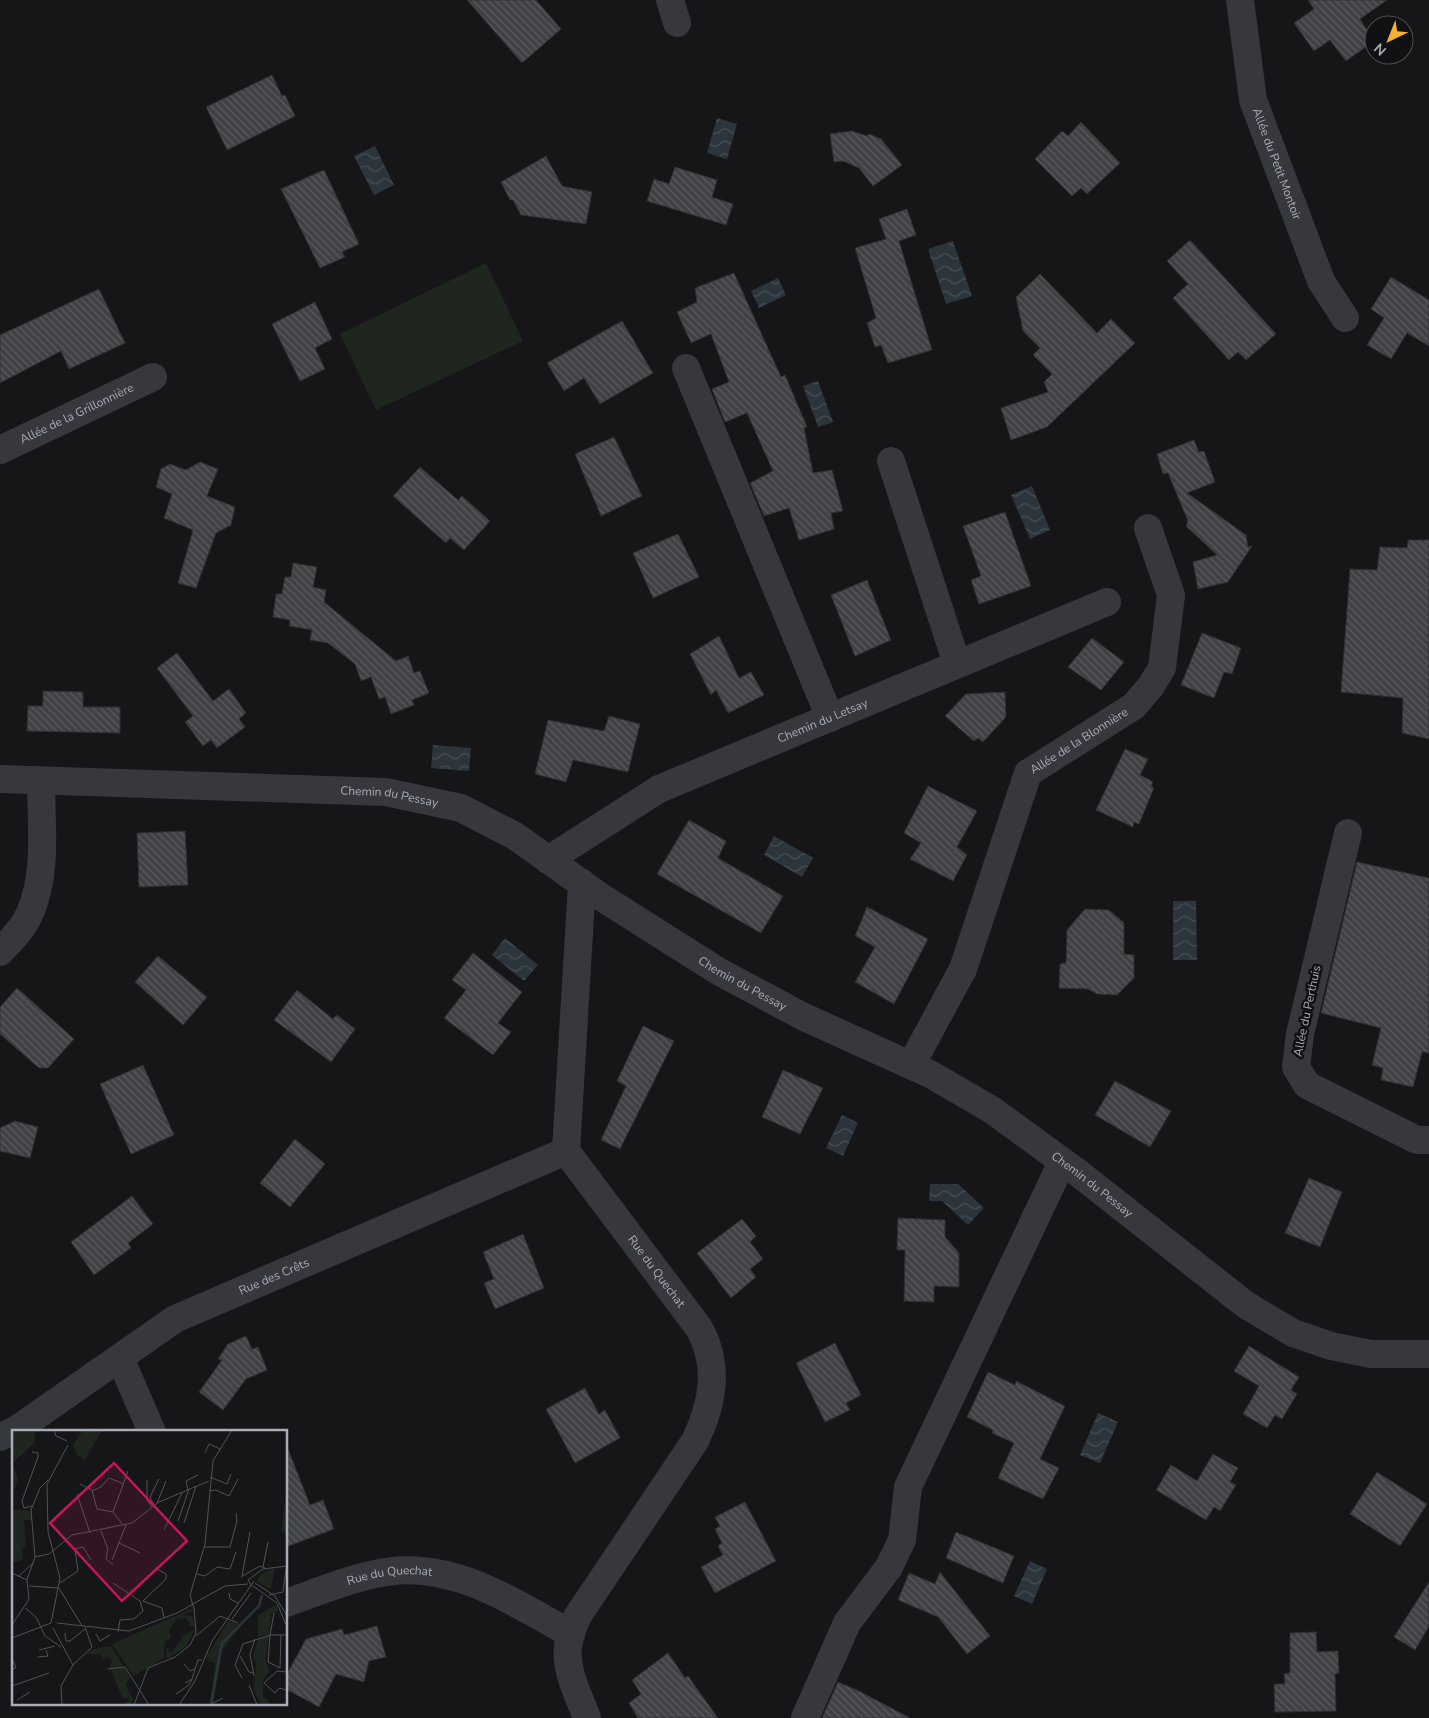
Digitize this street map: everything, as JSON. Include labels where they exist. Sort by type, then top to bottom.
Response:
[{"type":"street","name":"Allée du Petit Montoir","points":[[1240,0],[1253,100],[1321,281],[1344,318]]},
{"type":"street","points":[[686,368],[830,718]]},
{"type":"street","name":"Allée de la Grillonnière","points":[[0,450],[153,377]]},
{"type":"street","points":[[891,461],[958,664]]},
{"type":"street","name":"Allée de la Blonnière","points":[[911,1065],[963,969],[1028,773],[1134,706],[1152,686],[1162,668],[1171,594],[1148,528]]},
{"type":"street","name":"Chemin du Letsay","points":[[548,860],[659,789],[1107,602]]},
{"type":"street","name":"Chemin du Pessay","points":[[0,779],[386,792],[461,808],[515,836],[582,883],[718,972],[804,1017],[930,1074],[992,1110],[1246,1305],[1293,1333],[1331,1346],[1371,1354],[1429,1354]]},
{"type":"street","points":[[0,952],[29,917],[37,892],[41,871],[41,781]]},
{"type":"street","name":"Allée du Perthuis","points":[[1348,833],[1300,1034],[1296,1067],[1308,1085],[1417,1140],[1429,1140]]},
{"type":"street","points":[[566,1151],[582,883]]},
{"type":"street","name":"Rue des Crêts","points":[[16,1430],[175,1319],[566,1151]]},
{"type":"street","name":"Rue du Quechat","points":[[566,1151],[699,1328],[710,1354],[713,1386],[704,1422],[695,1441],[576,1617],[568,1647],[571,1677],[587,1718]]},
{"type":"street","points":[[804,1718],[847,1623],[889,1567],[902,1540],[908,1487],[1062,1162]]},
{"type":"street","points":[[120,1358],[151,1430]]},
{"type":"street","name":"Rue des Crêts","points":[[0,1437],[12,1432]]},
{"type":"street","name":"Rue du Quechat","points":[[288,1601],[360,1578],[393,1571],[426,1571],[452,1576],[484,1588],[571,1634]]},
{"type":"shaded area","points":[[486,263],[523,341],[376,410],[340,334]]},
{"type":"water","points":[[717,118],[737,124],[727,159],[707,153]]},
{"type":"water","points":[[375,146],[394,185],[374,195],[354,156]]},
{"type":"water","points":[[953,241],[972,296],[946,304],[928,249]]},
{"type":"water","points":[[778,278],[786,295],[759,308],[751,291]]},
{"type":"water","points":[[818,381],[833,422],[818,427],[803,386]]},
{"type":"water","points":[[1032,486],[1050,530],[1030,539],[1011,495]]},
{"type":"water","points":[[433,745],[471,748],[469,771],[431,768]]},
{"type":"water","points":[[774,836],[813,858],[802,877],[764,855]]},
{"type":"water","points":[[1173,901],[1196,901],[1197,960],[1173,960]]},
{"type":"water","points":[[505,938],[538,965],[524,981],[492,955]]},
{"type":"water","points":[[842,1115],[858,1123],[843,1156],[826,1148]]},
{"type":"water","points":[[930,1184],[958,1184],[984,1208],[968,1225],[942,1201],[929,1201]]},
{"type":"water","points":[[1098,1413],[1118,1422],[1100,1463],[1080,1455]]},
{"type":"water","points":[[1030,1561],[1047,1569],[1032,1604],[1014,1596]]},
{"type":"building","points":[[467,0],[536,0],[561,29],[522,63]]},
{"type":"building","points":[[1308,0],[1387,0],[1360,19],[1364,25],[1364,48],[1346,61],[1330,40],[1314,51],[1294,23],[1314,9]]},
{"type":"building","points":[[272,75],[282,96],[285,95],[295,116],[227,150],[206,107]]},
{"type":"building","points":[[1081,122],[1120,163],[1087,194],[1081,188],[1072,196],[1035,159],[1062,131],[1068,136]]},
{"type":"building","points":[[852,131],[867,136],[869,134],[881,139],[902,165],[873,186],[859,168],[843,161],[834,162],[830,134]]},
{"type":"building","points":[[546,156],[562,186],[592,192],[586,224],[521,215],[513,200],[510,200],[501,182]]},
{"type":"building","points":[[675,167],[717,180],[712,197],[733,204],[726,225],[647,201],[654,179],[669,184]]},
{"type":"building","points":[[324,170],[359,244],[342,252],[345,257],[320,268],[281,189]]},
{"type":"building","points":[[907,209],[916,235],[899,241],[932,350],[888,363],[881,345],[875,347],[867,323],[876,318],[855,248],[886,239],[879,219]]},
{"type":"building","points":[[1190,240],[1276,334],[1246,360],[1238,352],[1229,360],[1173,298],[1188,284],[1167,261]]},
{"type":"building","points":[[734,273],[781,377],[785,375],[807,427],[804,428],[813,473],[832,470],[843,511],[831,513],[834,529],[799,540],[789,508],[764,516],[750,483],[773,471],[747,413],[725,422],[712,389],[729,382],[711,334],[691,343],[677,312],[697,302],[695,288]]},
{"type":"building","points":[[1040,274],[1097,333],[1111,319],[1135,343],[1047,427],[1011,440],[1001,408],[1048,392],[1044,382],[1052,374],[1033,355],[1040,348],[1023,331],[1016,297]]},
{"type":"building","points":[[1391,277],[1429,300],[1429,346],[1407,333],[1391,359],[1367,345],[1384,318],[1371,309]]},
{"type":"building","points":[[99,289],[125,343],[69,369],[61,351],[0,383],[0,335]]},
{"type":"building","points":[[315,302],[332,339],[315,348],[325,369],[300,381],[272,324]]},
{"type":"building","points":[[622,321],[653,373],[600,404],[584,378],[564,391],[547,363]]},
{"type":"building","points":[[614,437],[642,496],[601,516],[575,454]]},
{"type":"building","points":[[1194,440],[1199,452],[1204,451],[1215,482],[1187,493],[1246,535],[1248,547],[1252,546],[1228,582],[1198,589],[1193,562],[1217,555],[1186,526],[1188,521],[1168,473],[1163,474],[1157,454]]},
{"type":"building","points":[[200,462],[218,469],[207,496],[235,507],[231,525],[216,533],[196,588],[178,583],[193,530],[164,518],[172,494],[156,487],[161,469],[170,464],[186,470]]},
{"type":"building","points":[[420,467],[458,500],[462,496],[490,521],[464,550],[450,538],[446,543],[393,496]]},
{"type":"building","points":[[1005,512],[1031,586],[979,604],[971,580],[981,576],[963,526]]},
{"type":"building","points":[[678,534],[699,577],[653,598],[633,553]]},
{"type":"building","points":[[1408,540],[1429,540],[1429,739],[1402,733],[1403,698],[1341,692],[1350,569],[1377,570],[1380,547],[1407,548]]},
{"type":"building","points":[[293,563],[317,567],[313,587],[326,590],[324,602],[396,661],[408,656],[414,673],[420,671],[429,693],[412,700],[414,705],[391,714],[385,697],[379,699],[371,677],[361,681],[355,664],[328,643],[310,640],[312,630],[289,626],[290,620],[273,617],[276,594],[282,594],[285,577],[291,577]]},
{"type":"building","points":[[867,580],[891,640],[855,656],[831,595]]},
{"type":"building","points":[[1202,633],[1241,648],[1232,674],[1224,672],[1214,698],[1181,685]]},
{"type":"building","points":[[719,636],[739,678],[751,672],[764,695],[728,713],[716,690],[711,695],[690,654]]},
{"type":"building","points":[[1092,638],[1124,662],[1101,690],[1068,667]]},
{"type":"building","points":[[177,653],[213,701],[229,689],[246,713],[239,719],[245,727],[217,748],[211,740],[203,746],[185,722],[193,716],[157,668]]},
{"type":"building","points":[[43,691],[83,692],[83,707],[120,707],[120,733],[27,731],[28,706],[43,706]]},
{"type":"building","points":[[1005,692],[1006,717],[983,742],[978,738],[974,741],[945,716],[966,694]]},
{"type":"building","points":[[609,716],[640,724],[628,772],[573,760],[566,782],[535,774],[548,720],[604,731]]},
{"type":"building","points":[[1125,749],[1148,759],[1140,775],[1153,782],[1151,786],[1154,788],[1139,824],[1134,822],[1133,827],[1096,810]]},
{"type":"building","points":[[928,786],[977,811],[957,847],[967,855],[953,881],[910,859],[921,843],[904,833]]},
{"type":"building","points":[[689,820],[726,841],[718,858],[783,896],[761,933],[657,874]]},
{"type":"building","points":[[185,831],[188,885],[139,887],[137,833]]},
{"type":"building","points":[[1357,862],[1429,878],[1429,1053],[1422,1052],[1413,1087],[1381,1080],[1383,1068],[1372,1065],[1381,1028],[1321,1013]]},
{"type":"building","points":[[867,907],[928,939],[894,1004],[855,982],[875,947],[855,936]]},
{"type":"building","points":[[1085,909],[1109,910],[1124,923],[1124,954],[1134,955],[1134,978],[1117,995],[1097,994],[1088,989],[1059,988],[1060,964],[1066,963],[1067,930]]},
{"type":"building","points":[[473,953],[522,992],[498,1023],[511,1032],[493,1055],[444,1018],[466,990],[452,980]]},
{"type":"building","points":[[158,956],[207,997],[183,1025],[135,982]]},
{"type":"building","points":[[17,988],[74,1039],[48,1068],[39,1068],[0,1034],[0,1007]]},
{"type":"building","points":[[297,990],[333,1019],[337,1015],[355,1029],[331,1062],[274,1020]]},
{"type":"building","points":[[643,1026],[674,1041],[620,1149],[601,1140],[626,1086],[617,1081]]},
{"type":"building","points":[[143,1065],[174,1135],[131,1154],[100,1084]]},
{"type":"building","points":[[783,1070],[823,1088],[800,1134],[762,1117]]},
{"type":"building","points":[[1115,1081],[1171,1111],[1150,1147],[1095,1115]]},
{"type":"building","points":[[15,1121],[38,1127],[30,1158],[0,1151],[0,1128]]},
{"type":"building","points":[[295,1139],[325,1164],[290,1207],[260,1183]]},
{"type":"building","points":[[1309,1178],[1342,1192],[1320,1247],[1285,1233]]},
{"type":"building","points":[[132,1196],[153,1224],[128,1243],[131,1248],[94,1275],[71,1242]]},
{"type":"building","points":[[898,1218],[945,1220],[945,1237],[959,1253],[959,1287],[934,1286],[934,1302],[904,1301],[905,1250],[897,1250]]},
{"type":"building","points":[[742,1219],[756,1236],[750,1242],[763,1259],[750,1269],[756,1277],[731,1298],[697,1253]]},
{"type":"building","points":[[523,1234],[544,1288],[495,1309],[484,1283],[494,1279],[483,1252]]},
{"type":"building","points":[[246,1336],[252,1349],[258,1347],[267,1370],[246,1379],[223,1410],[199,1392],[222,1360],[218,1359],[228,1344]]},
{"type":"building","points":[[835,1343],[861,1395],[846,1403],[850,1410],[825,1422],[796,1363]]},
{"type":"building","points":[[1249,1346],[1299,1377],[1291,1390],[1297,1394],[1282,1419],[1275,1415],[1267,1428],[1243,1414],[1259,1386],[1234,1371]]},
{"type":"building","points":[[988,1372],[1015,1385],[1016,1381],[1065,1406],[1040,1459],[1059,1468],[1043,1499],[998,1478],[1014,1443],[992,1433],[993,1430],[967,1417]]},
{"type":"building","points":[[585,1388],[599,1414],[605,1410],[620,1438],[575,1463],[546,1409]]},
{"type":"building","points":[[288,1449],[310,1505],[323,1500],[334,1529],[288,1546]]},
{"type":"building","points":[[1213,1454],[1238,1468],[1230,1482],[1236,1485],[1220,1511],[1214,1507],[1206,1520],[1156,1490],[1171,1465],[1197,1481]]},
{"type":"building","points":[[1377,1472],[1427,1504],[1400,1546],[1350,1514]]},
{"type":"building","points":[[745,1502],[776,1561],[715,1593],[701,1567],[723,1555],[718,1546],[722,1543],[715,1529],[720,1526],[715,1517]]},
{"type":"building","points":[[956,1532],[1014,1556],[1003,1583],[946,1558]]},
{"type":"building","points":[[940,1572],[990,1636],[967,1654],[938,1617],[898,1600],[909,1573],[935,1584]]},
{"type":"building","points":[[1429,1582],[1429,1626],[1415,1650],[1394,1637]]},
{"type":"building","points":[[377,1626],[386,1657],[369,1661],[364,1682],[336,1674],[319,1707],[288,1690],[288,1672],[306,1639],[342,1629],[344,1635]]},
{"type":"building","points":[[1316,1632],[1317,1652],[1338,1651],[1339,1673],[1335,1674],[1336,1711],[1275,1712],[1274,1684],[1285,1684],[1284,1674],[1290,1673],[1290,1633]]},
{"type":"building","points":[[668,1653],[685,1678],[688,1676],[718,1718],[638,1718],[629,1703],[641,1694],[632,1680]]},
{"type":"building","points":[[838,1682],[859,1691],[910,1718],[822,1718]]}]
